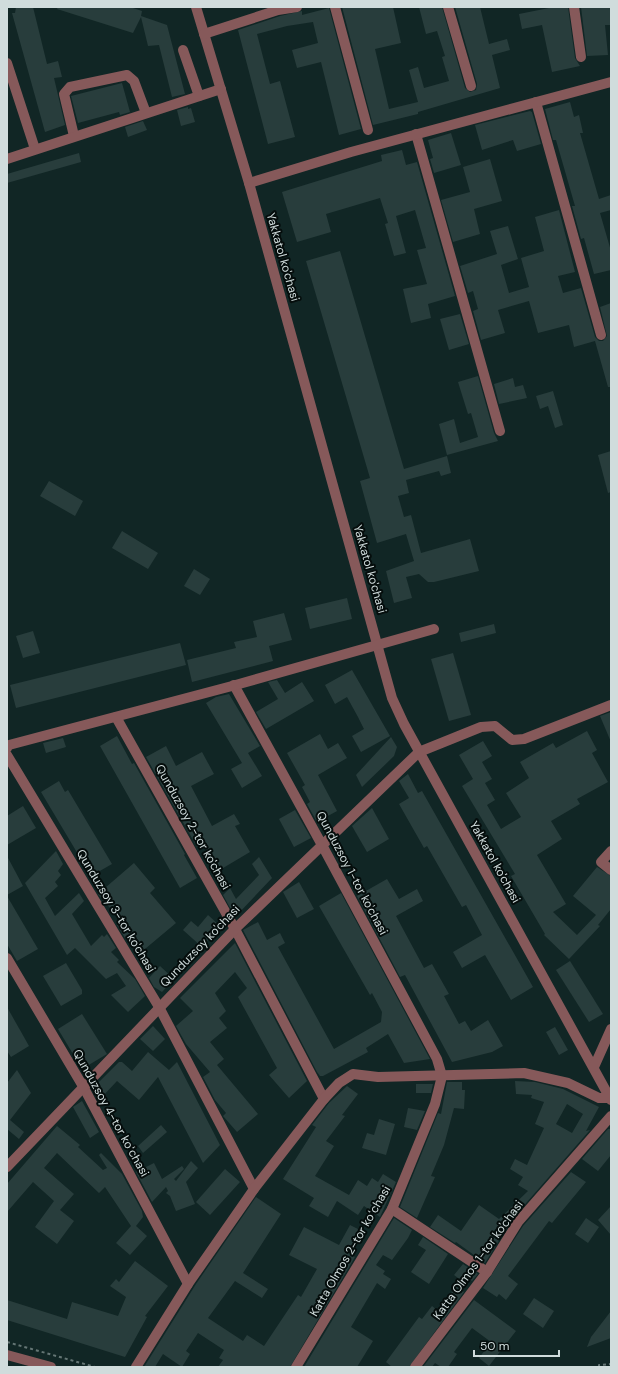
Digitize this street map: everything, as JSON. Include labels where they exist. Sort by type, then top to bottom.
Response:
[{"type":"street","name":"Yakkatol ko'chasi","points":[[196,7],[249,183],[377,645],[398,710],[419,752],[594,1067],[610,1099]]},
{"type":"street","points":[[204,34],[278,10],[297,7]]},
{"type":"street","points":[[335,7],[368,130]]},
{"type":"street","points":[[448,7],[471,86]]},
{"type":"street","points":[[574,7],[581,57]]},
{"type":"street","points":[[183,50],[199,96]]},
{"type":"street","points":[[7,63],[35,149]]},
{"type":"street","points":[[74,136],[64,94],[70,87],[127,75],[134,81],[146,113]]},
{"type":"street","points":[[249,183],[416,134],[611,82]]},
{"type":"street","points":[[7,159],[221,89]]},
{"type":"street","points":[[536,102],[601,335]]},
{"type":"street","points":[[416,134],[500,431]]},
{"type":"street","points":[[7,748],[9,745],[234,685],[434,629]]},
{"type":"street","name":"Qunduzsoy 1-tor ko'chasi","points":[[234,685],[437,1059],[442,1076]]},
{"type":"street","points":[[419,752],[481,727],[495,726],[512,740],[524,740],[611,705]]},
{"type":"street","name":"Qunduzsoy 2-tor ko'chasi","points":[[116,717],[235,929],[324,1099]]},
{"type":"street","name":"Qunduzsoy ko'chasi","points":[[7,1167],[235,929],[419,752]]},
{"type":"street","name":"Qunduzsoy 3-tor ko'chasi","points":[[7,755],[159,1007],[254,1189]]},
{"type":"street","points":[[611,851],[601,862],[611,870]]},
{"type":"street","name":"Qunduzsoy 4-tor koʻchasi","points":[[7,958],[84,1088],[188,1284]]},
{"type":"street","points":[[594,1067],[611,1029]]},
{"type":"street","points":[[136,1367],[188,1284],[254,1189],[324,1099],[338,1083],[353,1074],[378,1077],[524,1073],[568,1083],[599,1098],[610,1099]]},
{"type":"street","name":"Katta Olmos 2-tor koʻchasi","points":[[296,1367],[392,1209],[435,1104],[442,1076]]},
{"type":"street","name":"Katta Olmos 1-tor ko'chasi","points":[[415,1367],[487,1272],[518,1222],[611,1116]]},
{"type":"street","points":[[392,1209],[487,1272]]},
{"type":"street","points":[[7,1355],[51,1367]]},
{"type":"path","points":[[7,1342],[95,1367]]},
{"type":"path","points":[[599,1367],[599,1365],[611,1364]]},
{"type":"building","points":[[16,7],[33,7],[47,64],[58,61],[62,77],[54,78],[65,125],[45,132],[12,13],[15,13]]},
{"type":"building","points":[[58,7],[130,7],[142,11],[141,16],[167,25],[185,94],[172,97],[159,45],[148,46],[141,17],[133,33],[57,9]]},
{"type":"building","points":[[342,7],[393,7],[401,43],[375,49],[389,109],[418,102],[409,70],[418,67],[424,88],[449,81],[442,57],[445,56],[437,31],[426,34],[419,7],[442,7],[465,88],[470,92],[476,90],[477,84],[455,7],[480,7],[489,44],[507,39],[510,50],[492,55],[500,88],[418,112],[418,114],[373,125]]},
{"type":"building","points":[[554,7],[568,7],[575,58],[580,66],[552,72],[542,25],[522,29],[519,14]]},
{"type":"building","points":[[581,7],[611,7],[611,25],[605,25],[608,55],[587,56]]},
{"type":"building","points":[[329,8],[361,129],[339,135],[321,62],[297,68],[292,50],[318,43],[313,22],[287,26],[257,34],[270,84],[280,81],[295,137],[268,144],[238,30],[280,16],[302,11],[302,15]]},
{"type":"building","points":[[122,83],[130,112],[120,115],[119,112],[78,123],[71,96]]},
{"type":"building","points":[[570,102],[574,117],[579,115],[583,133],[580,133],[599,199],[611,195],[611,210],[600,213],[611,251],[611,270],[594,274],[584,238],[581,239],[572,206],[575,206],[556,140],[553,140],[545,109]]},
{"type":"building","points":[[188,107],[188,109],[191,108],[195,122],[181,126],[177,110]]},
{"type":"building","points":[[530,111],[532,112],[541,144],[517,151],[513,140],[482,150],[475,125]]},
{"type":"building","points":[[143,121],[147,130],[128,137],[125,127]]},
{"type":"building","points":[[451,133],[461,165],[434,173],[430,159],[433,158],[428,140]]},
{"type":"building","points":[[402,150],[406,165],[417,162],[455,296],[428,304],[431,318],[411,323],[403,289],[427,284],[417,250],[426,248],[415,210],[396,216],[406,253],[394,256],[385,224],[388,223],[380,198],[326,214],[331,232],[297,242],[282,192],[382,161],[381,155]]},
{"type":"building","points":[[79,153],[81,162],[7,183],[7,174]]},
{"type":"building","points":[[490,159],[502,201],[474,209],[480,234],[453,242],[441,200],[470,192],[463,167]]},
{"type":"building","points":[[559,210],[575,272],[558,276],[563,293],[581,288],[595,337],[599,341],[603,341],[607,336],[600,307],[611,303],[611,387],[608,387],[595,341],[574,347],[569,325],[538,333],[529,301],[498,310],[505,333],[481,340],[473,311],[478,309],[473,291],[468,293],[460,266],[497,254],[490,231],[508,226],[518,259],[501,265],[509,293],[529,287],[521,258],[544,251],[535,217]]},
{"type":"building","points":[[340,251],[404,469],[447,456],[451,473],[441,476],[439,471],[406,480],[409,493],[398,496],[404,517],[411,515],[421,553],[470,539],[479,571],[434,582],[428,582],[419,574],[406,577],[412,598],[394,603],[386,571],[414,561],[406,534],[377,543],[360,481],[370,478],[306,261]]},
{"type":"building","points":[[460,314],[469,344],[449,350],[440,319]]},
{"type":"building","points":[[478,376],[494,433],[498,441],[447,455],[439,424],[454,419],[460,443],[478,437],[471,413],[468,414],[458,382]]},
{"type":"building","points":[[513,378],[515,387],[523,385],[527,398],[499,404],[494,384]]},
{"type":"building","points":[[553,391],[563,425],[555,428],[548,406],[540,409],[536,396]]},
{"type":"building","points":[[611,451],[611,492],[608,493],[598,455]]},
{"type":"building","points":[[49,481],[83,501],[75,516],[40,496]]},
{"type":"building","points":[[122,531],[158,553],[148,569],[112,548]]},
{"type":"building","points":[[194,569],[210,579],[200,595],[184,586]]},
{"type":"building","points":[[347,598],[352,619],[310,629],[305,608]]},
{"type":"building","points":[[284,613],[292,640],[269,646],[273,661],[192,682],[187,660],[236,648],[234,642],[257,637],[253,621]]},
{"type":"building","points":[[494,624],[496,633],[461,642],[459,633]]},
{"type":"building","points":[[33,631],[40,653],[23,658],[16,636]]},
{"type":"building","points":[[180,643],[186,665],[16,708],[10,685]]},
{"type":"building","points":[[453,653],[471,715],[449,721],[431,659]]},
{"type":"building","points":[[352,670],[390,736],[361,752],[352,736],[364,729],[358,717],[347,697],[335,704],[325,685]]},
{"type":"building","points":[[277,680],[285,693],[302,682],[314,701],[266,729],[256,712],[278,699],[268,682]]},
{"type":"building","points":[[229,694],[260,746],[248,753],[262,776],[242,788],[231,769],[242,763],[206,703],[216,697]]},
{"type":"building","points":[[611,712],[611,742],[600,716]]},
{"type":"building","points":[[587,731],[597,750],[592,753],[608,782],[577,799],[580,804],[551,821],[562,839],[537,855],[566,904],[553,912],[577,935],[596,915],[573,896],[597,867],[611,876],[611,909],[598,925],[600,926],[569,959],[544,935],[545,934],[511,876],[515,874],[462,786],[473,779],[459,755],[483,741],[492,756],[482,762],[492,779],[485,783],[495,800],[487,805],[501,829],[521,817],[506,793],[529,778],[520,762],[553,743],[556,748]]},
{"type":"building","points":[[320,734],[328,749],[338,743],[347,758],[318,775],[337,811],[317,822],[307,804],[310,802],[302,787],[305,785],[287,753]]},
{"type":"building","points":[[117,736],[132,764],[134,763],[197,878],[180,888],[100,746]]},
{"type":"building","points":[[391,737],[397,747],[394,756],[362,787],[356,775]]},
{"type":"building","points":[[63,738],[66,747],[46,753],[43,743]]},
{"type":"building","points":[[166,746],[176,766],[202,752],[214,774],[191,786],[212,826],[234,814],[240,824],[235,826],[250,852],[218,871],[203,844],[197,847],[146,757]]},
{"type":"building","points":[[408,774],[418,793],[422,791],[533,987],[511,1000],[485,955],[462,968],[453,952],[482,935],[466,905],[462,907],[427,846],[424,848],[399,804],[409,798],[399,781]]},
{"type":"building","points":[[59,781],[65,792],[68,790],[112,864],[91,876],[41,792]]},
{"type":"building","points":[[23,806],[36,828],[7,845],[7,816]]},
{"type":"building","points":[[372,808],[389,839],[367,852],[352,826]]},
{"type":"building","points":[[295,810],[311,838],[294,847],[279,819]]},
{"type":"building","points":[[56,851],[63,864],[58,871],[61,875],[55,882],[58,886],[45,898],[55,916],[79,893],[84,901],[72,914],[91,946],[102,935],[104,937],[107,934],[116,948],[111,952],[119,960],[117,962],[135,979],[145,996],[128,1012],[111,995],[126,986],[117,973],[106,979],[75,948],[67,955],[25,883]]},
{"type":"building","points":[[7,856],[23,886],[7,895]]},
{"type":"building","points":[[259,857],[272,878],[237,915],[234,915],[223,895],[230,888],[236,899],[259,875],[252,864]]},
{"type":"building","points":[[134,863],[155,888],[150,893],[176,923],[139,954],[125,938],[117,925],[122,922],[98,894]]},
{"type":"building","points":[[387,879],[399,899],[417,889],[423,901],[396,916],[424,968],[432,964],[449,994],[444,996],[459,1024],[465,1021],[471,1031],[488,1020],[503,1046],[492,1052],[452,1062],[405,975],[400,977],[357,896]]},
{"type":"building","points":[[299,882],[314,909],[297,918],[283,892]]},
{"type":"building","points":[[341,893],[430,1059],[404,1063],[388,1034],[366,1048],[368,1052],[323,1076],[320,1076],[317,1072],[243,930],[258,922],[267,940],[280,933],[285,943],[278,947],[334,1049],[381,1022],[382,1012],[372,993],[370,995],[319,906]]},
{"type":"building","points":[[7,896],[38,949],[17,961],[7,944]]},
{"type":"building","points":[[208,915],[219,925],[219,928],[202,947],[183,930],[191,921],[198,927]]},
{"type":"building","points":[[235,943],[307,1081],[289,1098],[269,1075],[277,1068],[238,997],[247,988],[235,972],[215,993],[226,1011],[219,1018],[227,1028],[210,1042],[224,1059],[217,1065],[258,1114],[237,1132],[223,1116],[226,1113],[215,1100],[203,1077],[210,1072],[186,1044],[176,1026],[193,1011],[180,998]]},
{"type":"building","points":[[570,961],[603,1014],[589,1022],[556,970]]},
{"type":"building","points":[[66,963],[82,990],[82,994],[61,1006],[43,976]]},
{"type":"building","points":[[160,966],[174,979],[162,992],[154,987],[149,978]]},
{"type":"building","points":[[7,1007],[29,1046],[11,1057],[7,1051]]},
{"type":"building","points":[[82,1014],[107,1054],[82,1069],[58,1029]]},
{"type":"building","points":[[153,1026],[165,1039],[153,1051],[140,1039]]},
{"type":"building","points":[[555,1027],[568,1050],[559,1055],[546,1032]]},
{"type":"building","points":[[148,1052],[169,1070],[177,1062],[220,1145],[203,1163],[158,1077],[139,1100],[117,1081],[102,1097],[98,1097],[92,1089],[119,1062],[122,1062],[132,1071]]},
{"type":"building","points":[[17,1070],[31,1093],[10,1120],[24,1132],[19,1139],[7,1129],[7,1083]]},
{"type":"building","points":[[515,1081],[535,1082],[563,1089],[599,1107],[586,1131],[590,1130],[513,1218],[485,1263],[456,1242],[455,1243],[430,1227],[438,1215],[461,1231],[479,1205],[499,1219],[528,1191],[518,1185],[523,1177],[510,1169],[515,1159],[527,1165],[544,1128],[535,1124],[544,1102],[531,1098],[532,1095],[516,1094]],"holes":[[[567,1104],[583,1114],[572,1133],[556,1124]]]},
{"type":"building","points":[[447,1082],[462,1082],[462,1090],[465,1090],[464,1109],[454,1108],[444,1145],[431,1176],[435,1177],[417,1218],[400,1207],[438,1113],[441,1114]]},
{"type":"building","points":[[416,1084],[433,1084],[431,1093],[416,1093]]},
{"type":"building","points":[[347,1086],[358,1094],[342,1115],[345,1116],[326,1141],[334,1146],[315,1176],[349,1195],[358,1180],[367,1186],[372,1178],[378,1182],[383,1174],[396,1182],[380,1217],[364,1206],[358,1215],[337,1201],[328,1217],[309,1206],[314,1198],[283,1179],[316,1127],[312,1125],[329,1103]]},
{"type":"building","points":[[82,1101],[99,1132],[90,1138],[73,1107]]},
{"type":"building","points":[[408,1108],[425,1111],[417,1130],[404,1127]]},
{"type":"building","points":[[379,1119],[395,1124],[386,1155],[362,1148],[367,1133],[374,1135]]},
{"type":"building","points":[[161,1125],[167,1132],[143,1153],[138,1146]]},
{"type":"building","points":[[57,1126],[80,1145],[78,1147],[103,1170],[107,1168],[99,1155],[101,1153],[122,1174],[142,1211],[143,1217],[136,1226],[147,1236],[130,1255],[116,1243],[131,1226],[105,1187],[99,1193],[57,1153],[44,1168],[74,1194],[60,1210],[74,1221],[57,1244],[35,1227],[54,1201],[33,1182],[7,1212],[7,1184]]},
{"type":"building","points":[[608,1129],[611,1129],[611,1155],[598,1171],[582,1159]]},
{"type":"building","points":[[191,1161],[198,1168],[186,1182],[195,1204],[176,1211],[170,1196],[166,1193],[168,1191],[166,1187],[152,1202],[136,1172],[154,1163],[162,1179],[182,1166],[184,1169],[174,1179],[176,1181]]},
{"type":"building","points":[[225,1169],[240,1182],[210,1215],[196,1202]]},
{"type":"building","points":[[571,1172],[586,1182],[552,1223],[549,1221],[508,1276],[518,1284],[506,1300],[499,1294],[497,1297],[483,1288],[523,1226]]},
{"type":"building","points":[[256,1197],[281,1214],[243,1273],[268,1289],[262,1298],[235,1281],[208,1318],[243,1341],[247,1335],[264,1346],[298,1295],[301,1297],[317,1269],[289,1255],[304,1227],[339,1245],[350,1225],[362,1231],[349,1253],[355,1257],[290,1367],[218,1367],[223,1360],[219,1358],[224,1350],[198,1333],[186,1351],[190,1354],[182,1367],[163,1354],[155,1367],[144,1367],[196,1284]]},
{"type":"building","points":[[611,1206],[611,1235],[598,1220]]},
{"type":"building","points":[[394,1218],[412,1230],[392,1260],[383,1255],[376,1265],[385,1271],[383,1274],[391,1279],[385,1289],[377,1283],[351,1327],[373,1341],[357,1367],[304,1367]]},
{"type":"building","points":[[586,1218],[599,1227],[588,1243],[575,1234]]},
{"type":"building","points":[[423,1237],[448,1254],[429,1284],[411,1272],[426,1250],[418,1245]]},
{"type":"building","points":[[135,1261],[168,1286],[145,1316],[147,1317],[125,1357],[7,1320],[7,1300],[67,1319],[72,1302],[118,1316],[126,1297],[110,1286],[116,1279],[119,1282]]},
{"type":"building","points":[[463,1264],[478,1274],[472,1281],[469,1279],[466,1284],[454,1275]]},
{"type":"building","points":[[456,1286],[464,1292],[409,1367],[392,1367],[386,1362],[419,1317],[422,1319],[432,1306],[438,1311]]},
{"type":"building","points":[[534,1298],[554,1311],[543,1328],[523,1314]]},
{"type":"building","points":[[474,1300],[516,1331],[489,1366],[479,1358],[491,1342],[472,1328],[454,1352],[457,1354],[448,1367],[441,1367],[435,1363],[432,1367],[423,1367]]},
{"type":"building","points":[[611,1311],[611,1338],[587,1347],[591,1337]]}]
